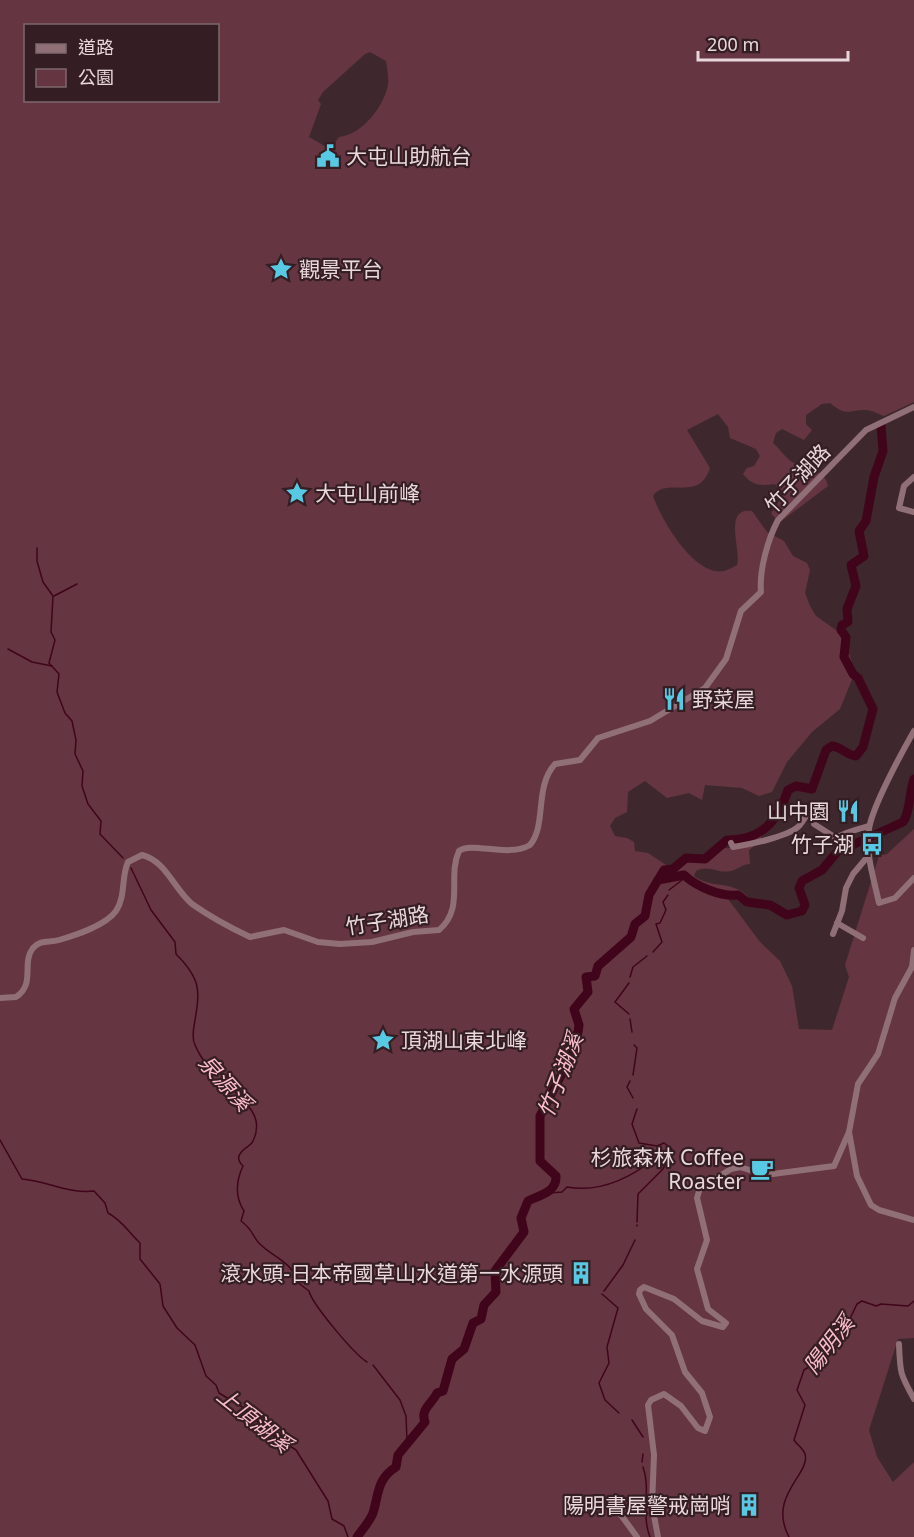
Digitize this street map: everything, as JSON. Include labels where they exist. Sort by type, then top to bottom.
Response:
[{"type":"street","name":"竹子湖路","points":[[0,998],[16,997],[26,987],[29,955],[37,944],[78,933],[106,919],[116,911],[121,899],[128,862],[142,855],[158,862],[179,892],[194,905],[250,937],[259,937],[284,930],[318,942],[340,944],[372,942],[413,932],[439,930],[448,920],[455,901],[455,863],[459,851],[466,847],[506,851],[530,844],[536,834],[542,792],[555,764],[580,760],[598,738],[650,721],[705,688],[726,659],[741,611],[761,592],[762,571],[770,535],[778,520],[866,430],[914,407]]},
{"type":"street","points":[[914,477],[904,486],[899,508],[914,512]]},
{"type":"street","points":[[914,730],[869,826],[868,838],[869,855],[879,903],[895,898],[914,878]]},
{"type":"street","points":[[730,843],[733,847],[792,831],[800,825],[809,812],[811,812],[813,824],[831,837],[836,838],[844,832],[851,833],[869,826]]},
{"type":"street","points":[[833,934],[846,888],[853,874],[869,855]]},
{"type":"street","points":[[837,922],[863,938]]},
{"type":"street","points":[[658,1537],[652,1505],[654,1455],[648,1405],[651,1400],[664,1394],[681,1406],[698,1428],[705,1431],[710,1417],[698,1384],[681,1364],[672,1335],[646,1309],[639,1292],[644,1287],[674,1299],[702,1321],[723,1327],[726,1323],[708,1310],[697,1269],[707,1240],[697,1198],[700,1188],[731,1169],[740,1167],[765,1175],[834,1166],[849,1132],[858,1084],[878,1054],[895,998],[912,967],[914,950]]},
{"type":"street","points":[[849,1132],[857,1176],[870,1205],[879,1210],[914,1220]]},
{"type":"street","points":[[898,1344],[898,1366],[903,1382],[914,1399]]},
{"type":"street","points":[[614,1511],[621,1515],[637,1537]]},
{"type":"green space","points":[[0,0],[914,0],[914,402],[884,416],[868,410],[847,412],[830,403],[822,404],[806,415],[806,424],[812,430],[804,440],[782,429],[776,433],[773,443],[794,463],[823,476],[828,486],[780,522],[771,514],[783,495],[775,484],[758,484],[750,481],[743,474],[747,468],[754,466],[760,456],[756,449],[730,438],[728,427],[718,414],[687,430],[710,468],[705,478],[691,487],[666,488],[659,490],[653,496],[663,518],[680,544],[701,565],[713,570],[724,571],[737,565],[735,523],[743,511],[752,511],[767,532],[784,541],[793,556],[807,563],[810,570],[805,593],[810,606],[816,616],[843,635],[855,672],[840,709],[812,732],[787,762],[772,792],[759,796],[742,788],[705,785],[702,800],[689,793],[667,798],[645,781],[628,792],[627,812],[615,818],[610,826],[615,836],[634,842],[635,851],[648,853],[672,869],[683,856],[705,856],[718,847],[731,848],[761,836],[761,841],[749,850],[750,864],[726,872],[701,869],[696,871],[694,876],[708,882],[736,888],[748,897],[748,907],[731,897],[728,899],[760,942],[780,961],[792,986],[799,1029],[832,1030],[849,977],[845,965],[879,856],[887,854],[914,829],[914,1338],[898,1339],[869,1430],[877,1457],[893,1482],[914,1462],[914,1537],[0,1537]],"holes":[[[370,52],[386,61],[388,73],[386,93],[377,110],[364,125],[348,135],[339,137],[330,149],[309,137],[321,104],[318,100],[323,92],[365,54]]]},
{"type":"waterway","points":[[658,880],[664,870],[673,869],[686,858],[705,859],[727,840],[750,837],[767,827],[779,811],[788,790],[796,786],[812,789],[826,750],[832,746],[856,756],[863,747],[873,709],[858,678],[853,674],[844,657],[846,637],[841,630],[842,625],[848,622],[847,609],[856,586],[851,565],[864,556],[859,531],[866,521],[874,477],[883,451],[881,426]]},
{"type":"waterway","name":"泉源溪","points":[[37,548],[37,561],[43,582],[53,596],[51,632],[55,640],[49,663],[59,674],[57,692],[65,713],[72,721],[76,740],[75,754],[83,771],[82,786],[88,804],[101,821],[100,834],[123,858]]},
{"type":"waterway","points":[[54,596],[77,584]]},
{"type":"waterway","points":[[8,649],[32,662],[52,666]]},
{"type":"waterway","name":"竹子湖溪","points":[[357,1537],[372,1516],[385,1476],[396,1467],[398,1455],[425,1422],[425,1410],[437,1393],[443,1391],[452,1359],[464,1349],[473,1323],[481,1319],[484,1305],[496,1292],[495,1271],[524,1232],[521,1218],[528,1201],[554,1186],[556,1176],[540,1161],[540,1116],[569,1060],[579,1025],[574,1009],[588,992],[586,977],[595,976],[598,966],[631,937],[635,924],[645,916],[649,895],[658,880],[684,875],[710,890],[738,895],[747,902],[770,905],[787,915],[802,911],[805,905],[799,888],[802,881],[822,870],[837,852],[903,822],[914,779]]},
{"type":"waterway","name":"泉源溪","points":[[131,868],[151,910],[175,942],[176,954],[195,979],[198,995],[193,1036],[197,1050],[205,1063],[230,1082],[237,1097],[248,1105],[256,1121],[257,1128],[253,1141],[239,1157],[243,1166],[238,1189],[239,1200],[244,1211],[241,1221],[263,1247],[291,1269],[297,1282],[309,1291],[334,1328],[367,1362]]},
{"type":"waterway","points":[[669,890],[686,877]]},
{"type":"waterway","points":[[653,952],[662,942],[656,924],[660,923],[666,910],[663,902],[668,895]]},
{"type":"waterway","points":[[630,977],[633,967],[647,956]]},
{"type":"waterway","points":[[629,983],[615,1002],[629,1014]]},
{"type":"waterway","points":[[630,1019],[632,1032]]},
{"type":"waterway","points":[[633,1075],[637,1048],[634,1045]]},
{"type":"waterway","points":[[630,1081],[627,1087],[633,1098]]},
{"type":"waterway","points":[[637,1109],[632,1124],[639,1143],[657,1146],[664,1143],[672,1149],[663,1169],[638,1194],[637,1222]]},
{"type":"waterway","name":"上頂湖溪","points":[[0,1140],[22,1179],[76,1191],[94,1191],[105,1203],[108,1213],[122,1223],[140,1243],[140,1259],[160,1284],[163,1306],[177,1328],[195,1345],[206,1376],[216,1385],[219,1393],[249,1411],[263,1429],[296,1450],[328,1501],[332,1519],[344,1526],[348,1537]]},
{"type":"waterway","points":[[549,1193],[562,1192],[567,1187],[591,1188],[615,1182],[637,1171],[657,1157]]},
{"type":"waterway","points":[[604,1291],[623,1265],[635,1240]]},
{"type":"waterway","points":[[602,1294],[618,1308],[607,1347],[609,1363],[599,1383],[605,1400],[619,1413]]},
{"type":"waterway","name":"陽明溪","points":[[789,1537],[783,1510],[786,1498],[805,1462],[805,1454],[794,1440],[805,1405],[797,1390],[804,1370],[812,1365],[829,1338],[843,1333],[857,1304],[862,1301],[876,1306],[881,1304],[908,1306],[914,1301]]},
{"type":"waterway","name":"泉源溪","points":[[373,1365],[400,1400],[406,1416],[407,1441]]},
{"type":"waterway","points":[[632,1420],[643,1437]]},
{"type":"waterway","points":[[642,1462],[643,1454]]},
{"type":"waterway","points":[[643,1467],[646,1484],[646,1520],[650,1537]]},
{"type":"place","name":"大屯山助航台","points":[[328,156]]},
{"type":"place","name":"觀景平台","points":[[281,269]]},
{"type":"place","name":"大屯山前峰","points":[[297,493]]},
{"type":"place","name":"野菜屋","points":[[674,699]]},
{"type":"place","name":"山中園","points":[[848,811]]},
{"type":"place","name":"竹子湖","points":[[872,844]]},
{"type":"place","name":"頂湖山東北峰","points":[[383,1040]]},
{"type":"place","name":"杉旅森林 Coffee Roaster","points":[[762,1169]]},
{"type":"place","name":"滾水頭-日本帝國草山水道第一水源頭","points":[[581,1273]]},
{"type":"place","name":"陽明書屋警戒崗哨","points":[[749,1505]]}]
